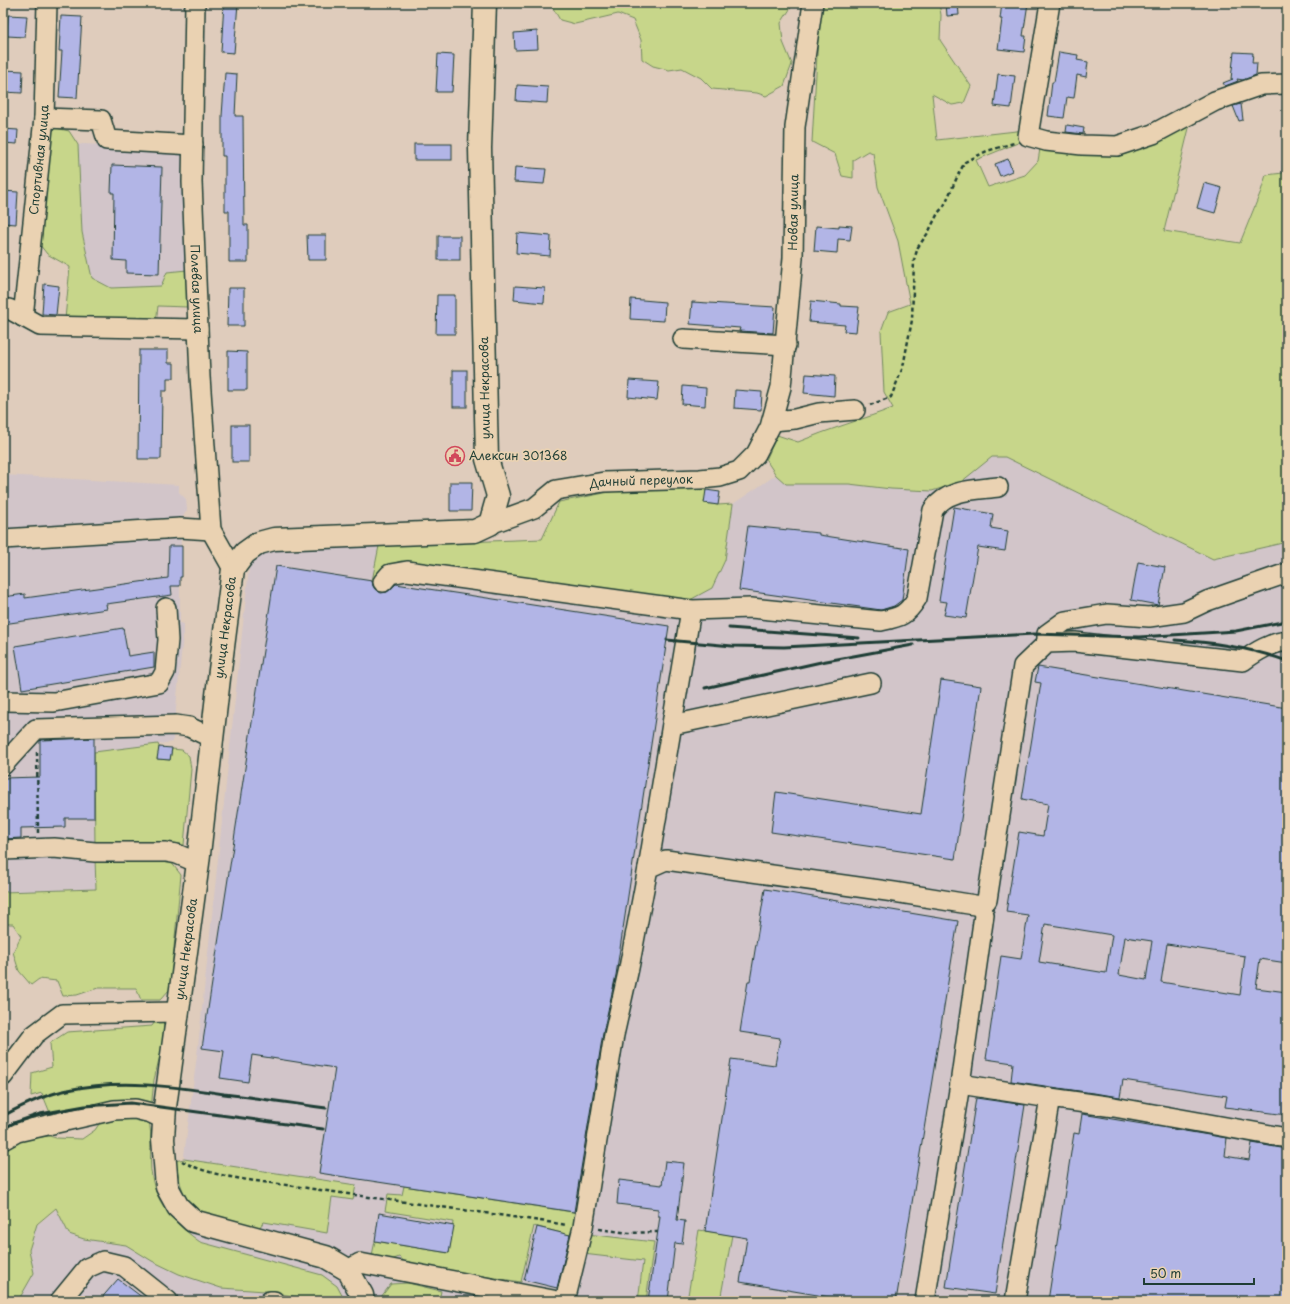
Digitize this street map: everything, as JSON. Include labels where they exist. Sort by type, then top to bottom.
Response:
[{"type":"main road","name":"улица Некрасова","points":[[348,1270],[326,1257],[193,1221],[178,1208],[167,1187],[163,1139],[164,1119],[177,1012],[198,863],[233,569],[245,553],[259,543],[274,540],[475,531],[490,524],[498,496],[487,459],[480,148],[485,3]]},
{"type":"main road","points":[[348,1270],[362,1295],[363,1301]]},
{"type":"street","name":"Спортивная улица","points":[[23,317],[44,118],[47,3]]},
{"type":"street","name":"Полевая улица","points":[[195,3],[192,182],[200,377],[211,530],[233,569]]},
{"type":"street","name":"Новая улица","points":[[772,421],[781,387],[786,345],[793,258],[795,127],[813,3]]},
{"type":"street","points":[[1050,3],[1029,133],[1046,141],[1082,145],[1117,146],[1153,134],[1215,101],[1261,85],[1287,84]]},
{"type":"street","points":[[44,118],[101,120],[107,140],[193,145]]},
{"type":"street","points":[[3,308],[9,309],[40,326],[198,329]]},
{"type":"street","points":[[683,339],[786,345]]},
{"type":"street","points":[[772,421],[795,419],[819,413],[855,410]]},
{"type":"street","name":"Дачный переулок","points":[[490,524],[534,508],[556,490],[604,482],[720,477],[739,471],[756,454],[772,421]]},
{"type":"street","points":[[383,582],[390,574],[407,571],[691,610],[751,608],[881,621],[899,617],[910,609],[917,598],[933,510],[938,503],[953,494],[998,487]]},
{"type":"street","points":[[3,539],[180,528],[211,530]]},
{"type":"street","points":[[1047,643],[1047,634],[1065,621],[1107,614],[1149,617],[1184,612],[1207,601],[1287,573]]},
{"type":"street","points":[[3,701],[54,702],[159,683],[165,672],[168,640],[166,608]]},
{"type":"street","points":[[565,1301],[583,1227],[614,1035],[629,968],[648,868],[691,610]]},
{"type":"street","points":[[982,906],[987,900],[1023,666],[1047,643],[1075,642],[1243,661],[1256,652],[1276,642],[1287,641]]},
{"type":"street","points":[[672,725],[871,683]]},
{"type":"street","points":[[3,765],[36,729],[176,725],[189,727],[212,738]]},
{"type":"street","points":[[3,850],[54,848],[96,852],[166,852],[177,854],[198,863]]},
{"type":"street","points":[[648,868],[666,860],[982,906]]},
{"type":"street","points":[[925,1301],[960,1084],[984,915],[982,906]]},
{"type":"street","points":[[3,1076],[34,1035],[62,1014],[177,1012]]},
{"type":"street","points":[[960,1084],[1114,1107],[1287,1138]]},
{"type":"street","points":[[1015,1301],[1050,1098]]},
{"type":"street","points":[[3,1140],[17,1132],[114,1110],[135,1109],[151,1113],[164,1119]]},
{"type":"street","points":[[60,1301],[86,1268],[103,1261],[124,1266],[168,1301]]},
{"type":"street","points":[[348,1270],[360,1263],[558,1301]]},
{"type":"path","points":[[855,410],[891,397],[903,367],[912,320],[914,260],[918,246],[928,233],[938,213],[944,206],[965,162],[987,151],[1022,140],[1029,133]]},
{"type":"path","points":[[36,729],[39,848]]},
{"type":"path","points":[[180,1158],[182,1161],[196,1168],[227,1176],[583,1227],[629,1232],[658,1232]]},
{"type":"shaded area","points":[[78,145],[186,149],[187,270],[162,286],[111,288],[92,278],[82,232]]},
{"type":"shaded area","points":[[856,422],[911,460],[1005,457],[1213,559],[1287,542],[1287,1301],[4,1301],[30,1231],[72,1196],[187,1184],[184,1156],[198,1047],[249,568],[264,549],[542,539],[559,502],[706,490],[705,503],[718,505],[733,504],[776,475],[819,465],[820,433]]},
{"type":"shaded area","points":[[3,475],[179,485],[179,492],[186,499],[187,510],[180,521],[182,577],[180,577],[180,623],[184,624],[176,708],[176,734],[173,734],[173,742],[94,753],[96,889],[3,892]]},
{"type":"green space","points":[[550,3],[794,3],[781,23],[783,42],[792,64],[784,86],[766,96],[757,93],[712,89],[701,78],[682,68],[669,70],[653,66],[642,59],[641,40],[633,20],[618,14],[575,24],[560,20]]},
{"type":"green space","points":[[821,3],[939,3],[941,15],[940,40],[971,86],[964,103],[952,105],[932,94],[937,140],[1025,130],[1025,140],[976,160],[988,187],[1025,175],[1038,161],[1041,143],[1092,143],[1190,124],[1164,231],[1240,243],[1266,175],[1283,173],[1284,154],[1287,150],[1287,542],[1213,559],[1005,457],[992,457],[961,482],[932,491],[891,489],[849,484],[786,484],[776,475],[766,460],[777,435],[798,442],[893,408],[884,392],[881,331],[888,312],[910,304],[898,241],[878,187],[873,153],[868,151],[853,160],[853,178],[842,176],[835,154],[812,142]]},
{"type":"green space","points":[[56,128],[69,131],[78,145],[82,232],[92,278],[111,288],[161,286],[167,272],[187,270],[187,307],[158,306],[156,323],[65,319],[70,267],[47,254],[40,245],[50,134]]},
{"type":"green space","points":[[640,486],[706,490],[705,503],[718,505],[733,504],[725,560],[712,588],[688,601],[401,561],[386,566],[372,581],[380,541],[465,542],[542,539],[559,502]]},
{"type":"green space","points":[[158,744],[158,759],[170,760],[172,749],[182,750],[189,756],[191,769],[184,845],[176,849],[95,848],[94,752]]},
{"type":"green space","points":[[95,858],[171,862],[181,875],[170,989],[160,1000],[141,1000],[136,988],[98,988],[77,995],[63,996],[57,981],[39,979],[31,985],[19,971],[13,952],[21,936],[13,924],[3,924],[3,892],[96,889]]},
{"type":"green space","points":[[163,1018],[164,1028],[168,1034],[161,1051],[154,1080],[151,1109],[53,1120],[42,1093],[31,1096],[32,1073],[52,1067],[50,1043],[67,1032],[152,1026],[157,1019]]},
{"type":"green space","points":[[103,1118],[148,1118],[151,1133],[151,1170],[154,1187],[158,1197],[163,1206],[176,1222],[200,1242],[322,1275],[337,1286],[345,1301],[303,1301],[297,1297],[265,1291],[221,1288],[179,1274],[152,1261],[126,1245],[84,1239],[69,1234],[56,1208],[37,1224],[29,1250],[34,1273],[18,1301],[3,1301],[3,1146],[15,1140],[49,1136],[56,1138],[82,1139],[95,1130]]},
{"type":"green space","points":[[184,1159],[356,1185],[353,1200],[332,1197],[327,1233],[264,1222],[256,1231],[214,1219],[196,1208],[189,1201],[183,1191],[175,1161]]},
{"type":"green space","points":[[404,1186],[579,1213],[573,1236],[534,1226],[521,1282],[409,1265],[399,1257],[386,1262],[371,1260],[375,1241],[449,1253],[453,1222],[385,1211],[388,1194],[402,1195]]},
{"type":"green space","points":[[699,1230],[732,1235],[720,1301],[687,1301]]},
{"type":"green space","points":[[587,1234],[654,1242],[646,1301],[638,1301],[643,1261],[583,1254]]},
{"type":"green space","points":[[408,1283],[441,1291],[439,1301],[381,1301],[381,1297],[391,1284]]},
{"type":"building","points":[[224,3],[238,3],[234,53],[221,52]]},
{"type":"building","points":[[946,3],[958,3],[959,15],[947,16]]},
{"type":"building","points":[[1002,3],[1028,3],[1023,36],[1026,36],[1024,52],[998,49],[1002,19],[1000,19]]},
{"type":"building","points":[[8,15],[27,16],[25,37],[7,36]]},
{"type":"building","points":[[61,16],[82,17],[77,98],[59,97],[62,51],[59,51]]},
{"type":"building","points":[[537,31],[538,49],[515,50],[514,33]]},
{"type":"building","points":[[1059,52],[1078,55],[1077,60],[1088,62],[1086,77],[1077,75],[1074,98],[1067,97],[1064,118],[1048,116],[1052,82],[1054,82]]},
{"type":"building","points":[[1234,52],[1253,53],[1252,63],[1257,63],[1256,75],[1243,80],[1237,79],[1238,81],[1225,86],[1223,83],[1233,79],[1231,79]]},
{"type":"building","points":[[438,54],[454,55],[452,92],[436,92]]},
{"type":"building","points":[[4,70],[23,71],[22,93],[3,92]]},
{"type":"building","points":[[225,73],[237,74],[235,116],[243,116],[244,225],[248,225],[248,262],[229,262],[229,211],[225,211],[225,156],[222,156],[222,116]]},
{"type":"building","points":[[998,74],[1015,76],[1011,108],[994,106]]},
{"type":"building","points":[[517,85],[548,87],[547,103],[516,101]]},
{"type":"building","points":[[1241,104],[1243,120],[1239,121],[1233,106]]},
{"type":"building","points":[[1067,125],[1084,128],[1083,134],[1066,132]]},
{"type":"building","points":[[3,129],[18,130],[17,144],[3,143]]},
{"type":"building","points":[[414,144],[452,144],[452,160],[414,160]]},
{"type":"building","points":[[1008,159],[1012,171],[1000,176],[995,164]]},
{"type":"building","points":[[112,165],[162,167],[159,274],[126,273],[126,261],[113,260],[114,193],[111,193]]},
{"type":"building","points":[[515,167],[546,169],[544,184],[514,182]]},
{"type":"building","points":[[1204,183],[1222,188],[1215,213],[1197,208]]},
{"type":"building","points":[[3,191],[18,192],[16,224],[3,223]]},
{"type":"building","points":[[839,225],[852,226],[850,240],[838,239],[837,253],[814,251],[816,226],[839,228]]},
{"type":"building","points":[[517,233],[551,236],[550,256],[516,253]]},
{"type":"building","points":[[307,235],[326,235],[326,260],[308,260]]},
{"type":"building","points":[[438,236],[460,236],[460,260],[438,260]]},
{"type":"building","points":[[44,284],[59,286],[56,315],[42,314]]},
{"type":"building","points":[[515,286],[545,288],[544,303],[514,300]]},
{"type":"building","points":[[228,288],[244,288],[244,326],[227,326]]},
{"type":"building","points":[[437,295],[455,295],[455,334],[436,334]]},
{"type":"building","points":[[631,299],[665,302],[664,321],[630,319]]},
{"type":"building","points":[[811,301],[841,304],[841,306],[859,307],[856,332],[844,331],[845,325],[809,322]]},
{"type":"building","points":[[692,302],[775,307],[773,333],[739,331],[740,328],[690,324]]},
{"type":"building","points":[[139,350],[168,350],[168,363],[174,363],[174,378],[167,378],[167,391],[162,391],[161,459],[138,459]]},
{"type":"building","points":[[228,351],[247,352],[247,390],[228,390]]},
{"type":"building","points":[[453,370],[467,370],[467,407],[453,407]]},
{"type":"building","points":[[806,374],[835,376],[834,396],[804,393]]},
{"type":"building","points":[[629,380],[659,382],[657,400],[628,397]]},
{"type":"building","points":[[683,386],[706,388],[705,406],[682,404]]},
{"type":"building","points":[[735,390],[762,392],[761,410],[734,408]]},
{"type":"building","points":[[232,425],[249,425],[249,462],[232,462]]},
{"type":"building","points":[[450,482],[472,482],[471,511],[450,511]]},
{"type":"building","points":[[706,490],[720,492],[718,505],[704,503]]},
{"type":"building","points":[[954,507],[993,514],[991,528],[1008,531],[1005,551],[978,547],[966,618],[944,615],[947,602],[939,601]]},
{"type":"building","points":[[748,526],[819,533],[819,535],[909,549],[902,600],[894,606],[881,610],[739,590]]},
{"type":"building","points":[[169,546],[182,546],[182,577],[180,577],[180,586],[171,586],[172,595],[106,604],[107,609],[3,624],[3,597],[25,594],[25,598],[168,578]]},
{"type":"building","points":[[1138,562],[1165,567],[1158,605],[1131,600]]},
{"type":"building","points":[[276,566],[372,581],[376,590],[381,593],[387,592],[396,584],[669,626],[616,975],[603,1033],[574,1212],[319,1173],[335,1068],[252,1055],[248,1082],[220,1078],[224,1051],[202,1048]]},
{"type":"building","points":[[123,628],[128,656],[154,652],[154,667],[22,689],[15,646]]},
{"type":"building","points":[[1038,667],[1287,708],[1287,963],[1260,959],[1256,988],[1287,992],[1287,1115],[1225,1107],[1227,1096],[1123,1080],[1120,1097],[1011,1081],[1013,1063],[986,1059],[1001,956],[1021,959],[1028,915],[1006,912],[1019,832],[1043,836],[1048,804],[1022,799],[1041,683],[1035,682]],"holes":[[[1045,924],[1112,935],[1106,973],[1039,962]],[[1125,937],[1152,941],[1146,980],[1119,975]],[[1167,944],[1245,956],[1240,995],[1161,982]]]},
{"type":"building","points":[[941,680],[981,686],[955,859],[771,832],[776,792],[921,814]]},
{"type":"building","points":[[94,738],[94,818],[65,818],[65,827],[21,828],[21,838],[3,839],[3,778],[40,777],[41,740]]},
{"type":"building","points":[[159,747],[172,748],[170,760],[157,759]]},
{"type":"building","points":[[765,889],[958,921],[896,1301],[853,1301],[740,1282],[747,1238],[705,1231],[731,1059],[775,1065],[780,1038],[740,1032]]},
{"type":"building","points":[[976,1098],[1025,1105],[995,1294],[946,1287]]},
{"type":"building","points":[[1082,1114],[1227,1138],[1225,1156],[1249,1160],[1252,1143],[1287,1149],[1287,1301],[1048,1301],[1074,1133],[1079,1134]]},
{"type":"building","points":[[665,1161],[684,1163],[677,1220],[685,1221],[682,1244],[675,1243],[668,1301],[648,1301],[660,1216],[658,1216],[658,1209],[617,1204],[619,1180],[662,1185]]},
{"type":"building","points":[[379,1213],[454,1226],[449,1253],[375,1241]]},
{"type":"building","points":[[537,1227],[570,1235],[557,1288],[524,1280]]},
{"type":"building","points":[[118,1279],[147,1301],[99,1301]]},
{"type":"railway","points":[[667,640],[732,646],[784,647],[1034,634],[1139,637],[1236,631],[1287,621]]},
{"type":"railway","points":[[729,628],[859,638]]},
{"type":"railway","points":[[1175,640],[1232,646],[1287,661]]},
{"type":"railway","points":[[705,688],[821,662],[913,645]]},
{"type":"railway","points":[[3,1116],[35,1100],[51,1094],[88,1087],[126,1084],[185,1088],[326,1108]]},
{"type":"railway","points":[[3,1129],[14,1123],[40,1114],[85,1106],[131,1103],[323,1129]]},
{"type":"place","name":"Алексин 301368","points":[[455,456]]}]
